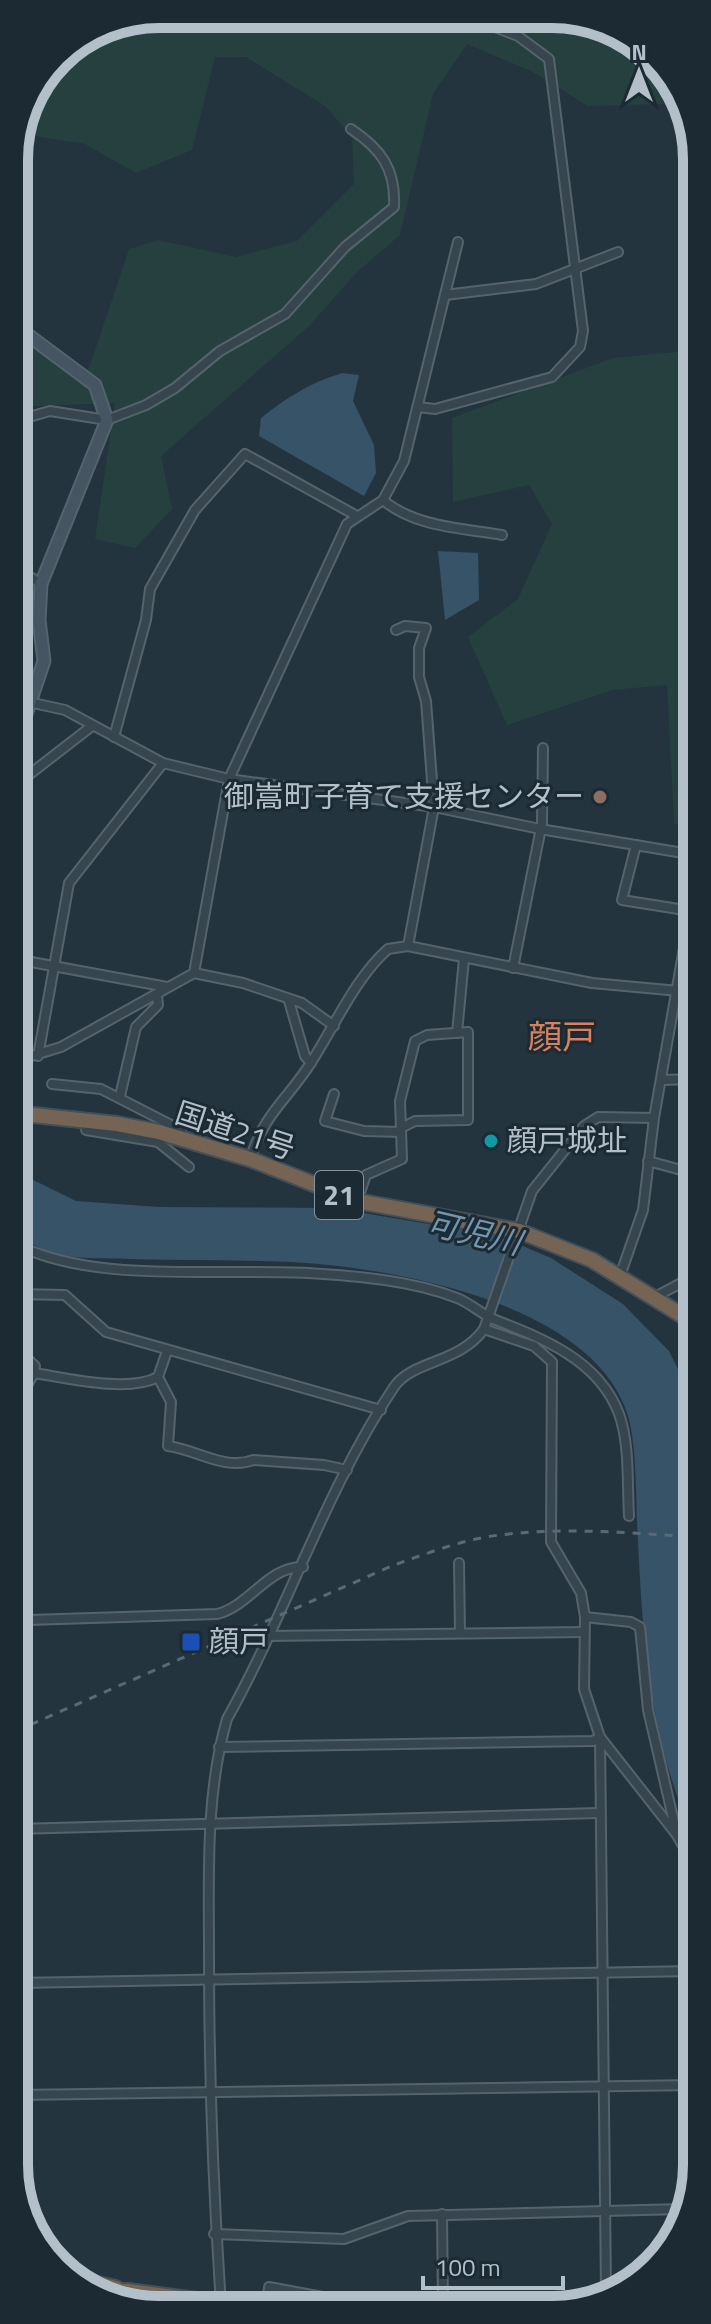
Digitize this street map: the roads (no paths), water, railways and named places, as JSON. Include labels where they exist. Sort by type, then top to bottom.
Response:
[{"type":"highway","name":"国道21号","points":[[28,1114],[117,1124],[158,1137],[180,1137],[250,1159],[357,1201],[564,1247],[620,1276],[683,1316]]},
{"type":"highway","points":[[119,2289],[161,2296]]},
{"type":"street","points":[[418,407],[435,409],[544,380],[558,373],[580,347],[583,331],[549,59],[518,36],[497,28]]},
{"type":"street","points":[[28,417],[50,411],[107,420],[146,405],[175,388],[220,351],[276,321],[345,247],[394,207],[394,180],[383,155],[351,129]]},
{"type":"street","points":[[194,973],[229,779],[328,559],[347,524],[383,500],[404,461],[458,242]]},
{"type":"street","points":[[445,295],[536,284],[618,252]]},
{"type":"street","points":[[28,335],[95,385],[107,420],[41,584],[39,620],[44,661],[28,706]]},
{"type":"street","points":[[114,737],[146,620],[150,589],[195,510],[245,454],[357,516]]},
{"type":"street","points":[[383,500],[398,512],[432,524],[502,535]]},
{"type":"street","points":[[28,576],[41,584]]},
{"type":"street","points":[[396,630],[405,626],[426,628],[419,648],[419,677],[426,701],[434,807],[408,946]]},
{"type":"street","points":[[29,701],[65,710],[163,763],[229,779],[434,807],[683,853]]},
{"type":"street","points":[[28,778],[92,726]]},
{"type":"street","points":[[513,968],[540,829],[543,748]]},
{"type":"street","points":[[38,1056],[69,883],[163,763]]},
{"type":"street","points":[[636,845],[622,900],[683,910]]},
{"type":"street","points":[[250,1159],[261,1128],[272,1110],[311,1063],[381,955],[397,946],[592,983],[679,991]]},
{"type":"street","points":[[457,1033],[464,959]]},
{"type":"street","points":[[28,961],[167,987]]},
{"type":"street","points":[[620,1276],[643,1210],[654,1118],[683,964]]},
{"type":"street","points":[[28,1058],[38,1056],[194,973],[252,986],[302,1003],[334,1026]]},
{"type":"street","points":[[120,1096],[136,1027],[158,1005],[157,994]]},
{"type":"street","points":[[289,1001],[305,1056],[311,1063]]},
{"type":"street","points":[[334,1094],[325,1121],[364,1131],[401,1130],[415,1121],[468,1120],[468,1032],[427,1035],[415,1041],[400,1101],[401,1130],[402,1159],[366,1175],[357,1201]]},
{"type":"street","points":[[662,1080],[683,1079]]},
{"type":"street","points":[[52,1084],[101,1089],[120,1096],[181,1130],[180,1137]]},
{"type":"street","points":[[220,2296],[214,2234],[209,2093],[209,1981],[211,1826],[219,1747],[227,1719],[303,1567],[347,1470],[396,1384],[411,1373],[449,1359],[473,1345],[484,1329],[532,1191],[584,1126],[598,1117],[654,1118]]},
{"type":"street","points":[[86,1130],[158,1137],[189,1167]]},
{"type":"street","points":[[648,1161],[683,1170]]},
{"type":"street","points":[[28,1249],[60,1264],[307,1273],[384,1282],[459,1298],[488,1317],[565,1351],[597,1380],[613,1401],[621,1423],[629,1516]]},
{"type":"street","points":[[657,1301],[683,1284]]},
{"type":"street","points":[[28,1294],[65,1295],[106,1332],[381,1410]]},
{"type":"street","points":[[484,1329],[534,1346],[552,1362],[551,1542],[581,1593],[585,1617],[584,1689],[600,1737],[606,2284]]},
{"type":"street","points":[[34,1373],[103,1383],[150,1381],[158,1377],[167,1351]]},
{"type":"street","points":[[28,1359],[35,1366],[28,1384]]},
{"type":"street","points":[[158,1377],[171,1402],[168,1446],[191,1449],[198,1456],[243,1464],[253,1460],[324,1465],[347,1470]]},
{"type":"street","points":[[459,1563],[460,1633]]},
{"type":"street","points":[[28,1620],[217,1614],[239,1605],[290,1567],[303,1567]]},
{"type":"street","points":[[585,1617],[631,1622],[640,1627],[648,1710],[677,1835]]},
{"type":"street","points":[[267,1636],[584,1632]]},
{"type":"street","points":[[219,1747],[593,1741],[600,1737]]},
{"type":"street","points":[[600,1737],[683,1846]]},
{"type":"street","points":[[28,1829],[599,1813]]},
{"type":"street","points":[[28,1983],[683,1971]]},
{"type":"street","points":[[28,2095],[683,2085]]},
{"type":"street","points":[[214,2234],[344,2239],[408,2216],[675,2209]]},
{"type":"street","points":[[442,2214],[443,2296]]},
{"type":"street","points":[[268,2296],[269,2287],[310,2296]]},
{"type":"water","points":[[342,373],[359,375],[353,401],[374,445],[376,473],[364,496],[259,436],[261,418],[271,410],[309,386]]},
{"type":"water","points":[[438,551],[478,553],[479,600],[445,620]]},
{"type":"water","name":"可児川","points":[[28,1177],[76,1201],[159,1207],[334,1208],[499,1236],[551,1258],[623,1304],[669,1351],[683,1379],[683,1811],[659,1733],[652,1695],[643,1619],[631,1428],[609,1379],[580,1348],[541,1323],[498,1303],[403,1276],[319,1264],[89,1258],[67,1256],[28,1241]]},
{"type":"railway","points":[[28,1726],[394,1565],[460,1543],[500,1535],[549,1531],[683,1536]]},
{"type":"place","name":"御嵩町子育て支援センター","points":[[600,797]]},
{"type":"place","name":"顔戸城址","points":[[491,1141]]},
{"type":"place","name":"顔戸","points":[[191,1642]]},
{"type":"district","name":"顔戸","points":[[562,1037]]}]
